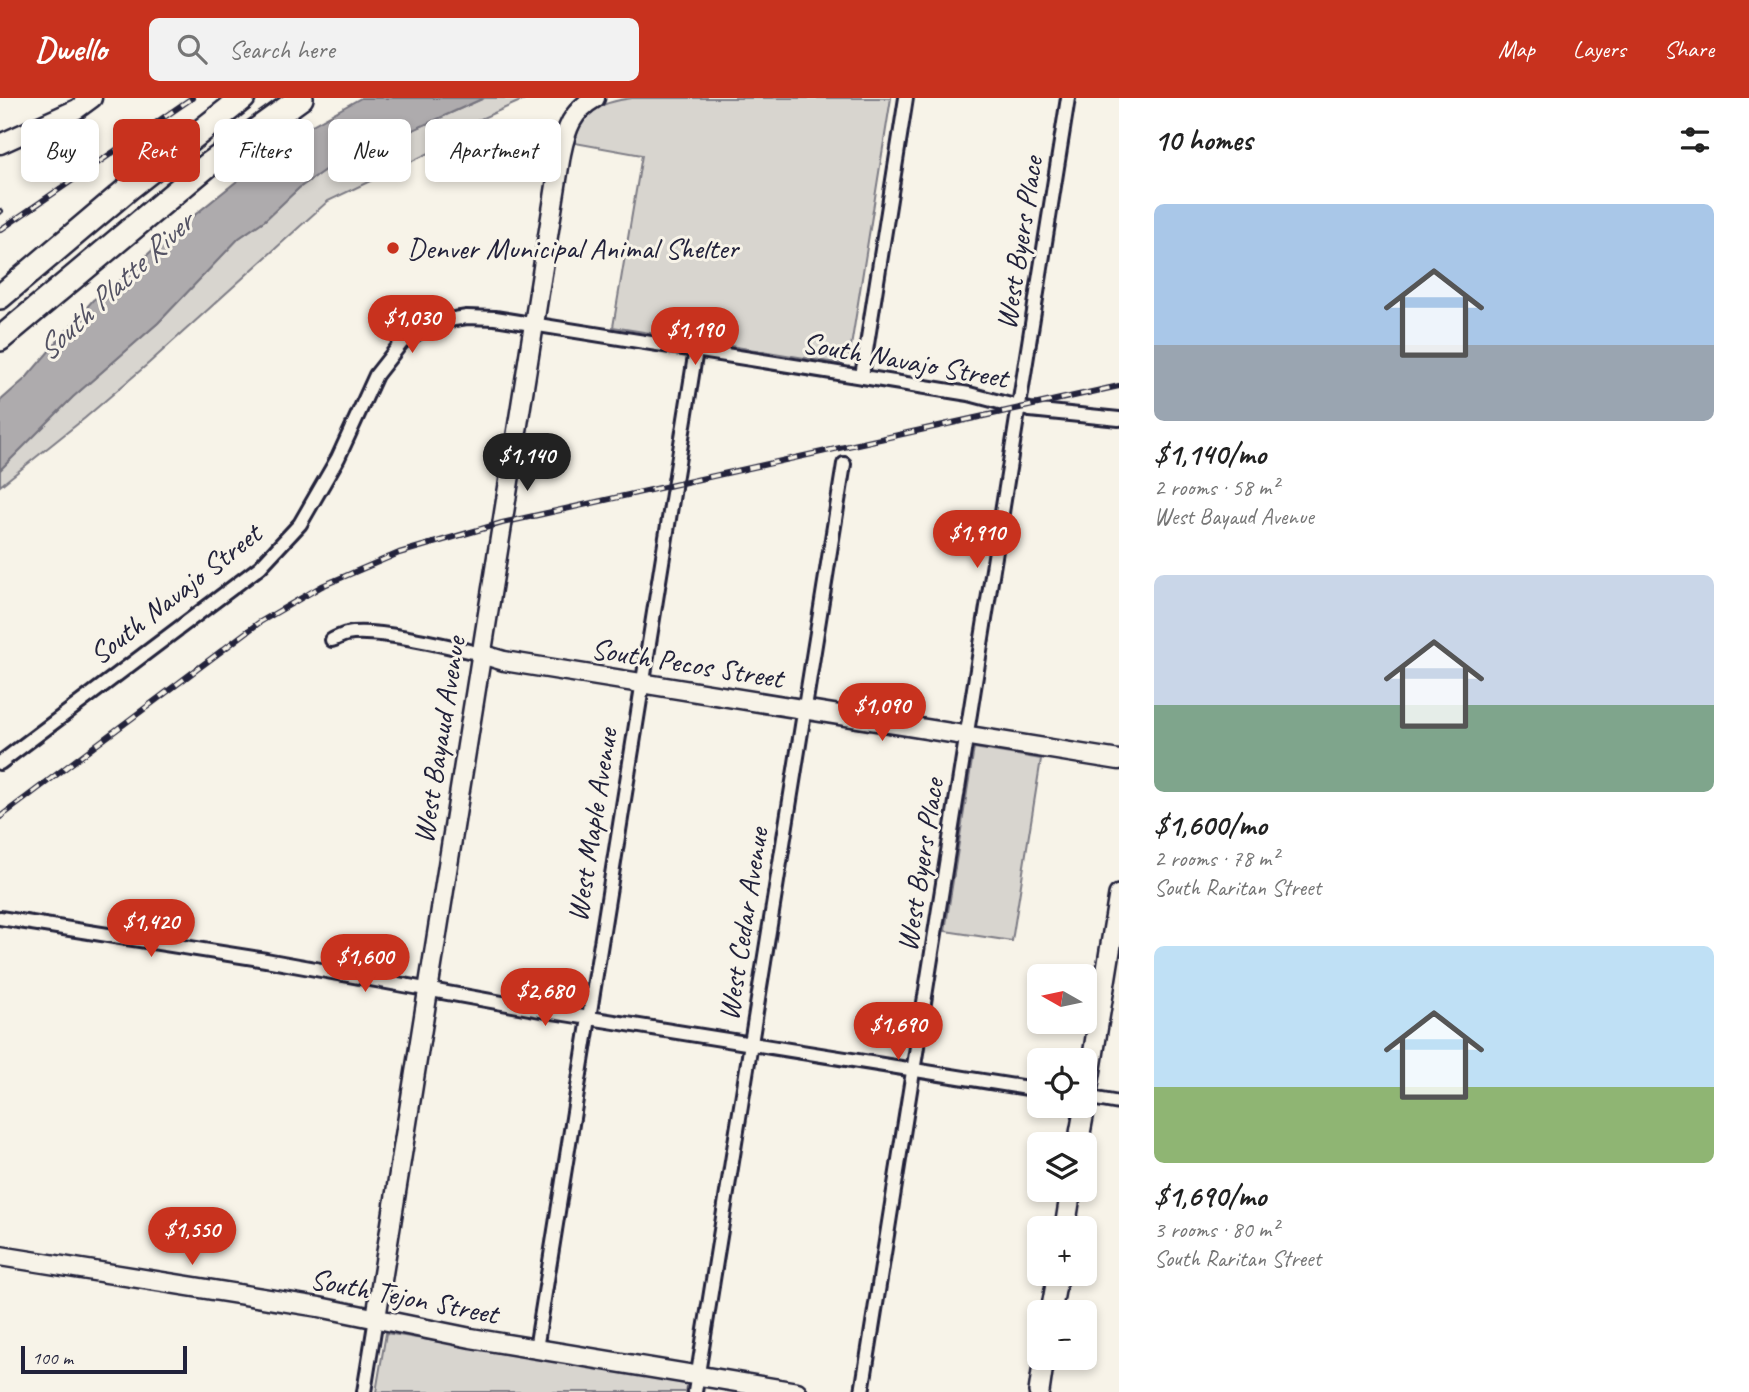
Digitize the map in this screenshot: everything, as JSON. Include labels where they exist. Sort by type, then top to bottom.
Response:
[{"type":"highway","points":[[0,339],[172,194],[242,139],[301,98]]},
{"type":"highway","points":[[0,296],[129,188],[242,99]]},
{"type":"main road","points":[[1094,1048],[1119,895]]},
{"type":"main road","points":[[1039,1392],[1042,1370]]},
{"type":"street","points":[[0,144],[77,109],[92,98]]},
{"type":"street","points":[[862,376],[905,98]]},
{"type":"street","name":"West Byers Place","points":[[862,1392],[1068,98]]},
{"type":"street","name":"West Bayaud Avenue","points":[[364,1392],[564,136],[570,120],[590,101]]},
{"type":"street","name":"South Navajo Street","points":[[0,763],[260,567],[300,524],[338,458],[376,375],[402,342],[431,326],[457,318],[485,317],[862,376],[988,398],[1020,408],[1119,419]]},
{"type":"street","name":"West Maple Avenue","points":[[536,1349],[696,350]]},
{"type":"street","name":"West Cedar Avenue","points":[[696,1384],[844,464]]},
{"type":"street","name":"South Pecos Street","points":[[332,640],[347,634],[370,634],[455,647],[504,661],[1119,760]]},
{"type":"street","points":[[0,918],[428,988],[588,1018],[1027,1088]]},
{"type":"street","points":[[1097,1102],[1119,1103]]},
{"type":"street","name":"South Tejon Street","points":[[0,1256],[376,1318],[696,1384],[797,1392]]},
{"type":"shaded area","points":[[484,98],[527,98],[480,119],[437,119]]},
{"type":"shaded area","points":[[632,98],[891,98],[849,359],[842,364],[613,327],[642,155],[575,143],[587,115],[602,105]]},
{"type":"shaded area","points":[[425,125],[425,155],[411,162],[411,131]]},
{"type":"shaded area","points":[[328,168],[328,182],[368,182],[328,201],[149,363],[0,486],[0,470],[73,397],[158,323],[239,238],[265,220],[299,188],[308,182],[314,182],[314,177]]},
{"type":"shaded area","points":[[974,748],[1041,759],[1012,941],[945,931]]},
{"type":"shaded area","points":[[386,1333],[688,1382],[686,1392],[376,1392]]},
{"type":"water","points":[[361,98],[484,98],[437,119],[425,119],[425,125],[411,131],[411,119],[328,119],[328,168],[314,177],[314,124]]},
{"type":"water","name":"South Platte River","points":[[236,182],[308,182],[265,220],[239,238],[158,323],[73,397],[0,470],[0,401],[26,378],[93,300],[117,283],[161,242]]},
{"type":"railway","points":[[0,230],[192,98]]},
{"type":"railway","points":[[0,817],[260,622],[322,586],[399,553],[502,523],[1119,386]]},
{"type":"place","name":"Denver Municipal Animal Shelter","points":[[393,248]]}]
